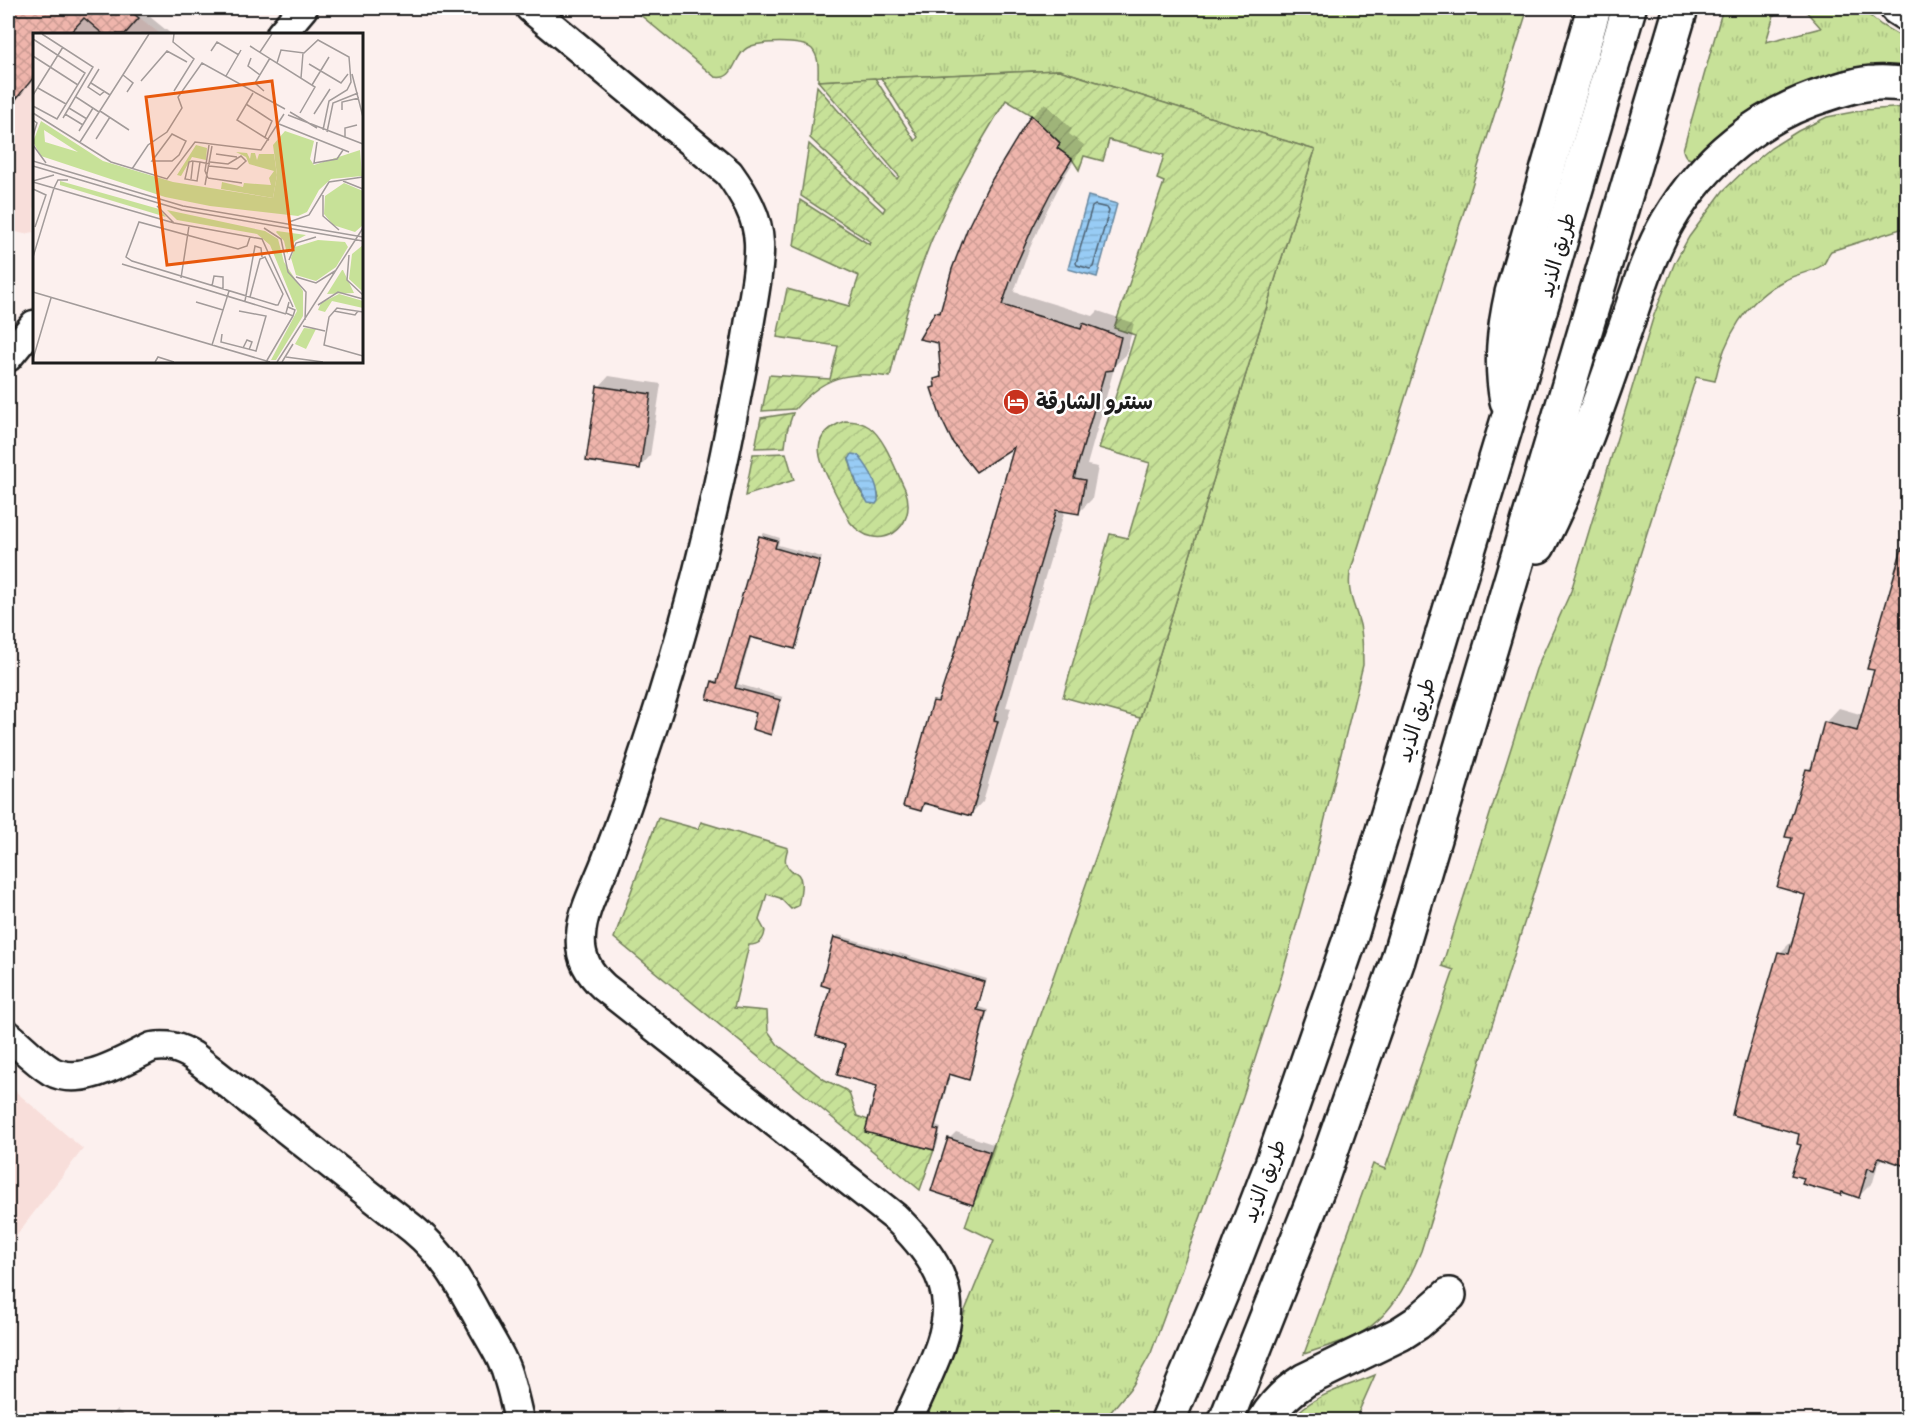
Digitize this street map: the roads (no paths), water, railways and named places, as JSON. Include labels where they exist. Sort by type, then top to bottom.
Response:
[{"type":"highway","points":[[1509,416],[1503,382],[1503,352],[1512,293],[1594,8]]},
{"type":"highway","name":"طريق الذيد","points":[[1168,1420],[1233,1264],[1312,1052],[1350,939],[1509,416],[1629,8]]},
{"type":"highway","points":[[1226,1420],[1278,1292],[1360,1072],[1398,960],[1681,8]]},
{"type":"highway","points":[[1897,8],[1908,15]]},
{"type":"highway","points":[[1504,608],[1534,554],[1570,480],[1594,418],[1638,287],[1667,223],[1686,192],[1706,168],[1729,147],[1754,128],[1781,112],[1842,89],[1874,83],[1908,84]]},
{"type":"highway","points":[[1265,1420],[1279,1400],[1291,1389],[1400,1334],[1418,1323],[1449,1294]]},
{"type":"street","points":[[262,33],[281,8]]},
{"type":"street","points":[[282,33],[303,8]]},
{"type":"street","points":[[530,8],[729,173],[744,193],[754,216],[759,241],[758,266],[746,349],[727,448],[692,595],[643,756],[583,920],[580,935],[585,965],[599,982],[895,1217],[927,1253],[940,1274],[947,1292],[946,1331],[908,1420]]},
{"type":"street","points":[[8,357],[33,326]]},
{"type":"street","points":[[8,1035],[49,1070],[67,1077],[87,1076],[152,1047],[170,1046],[182,1049],[193,1056],[429,1242],[454,1274],[501,1357],[519,1420]]},
{"type":"water","points":[[1088,196],[1117,204],[1097,277],[1068,269]]},
{"type":"water","points":[[852,454],[858,455],[872,476],[878,495],[876,504],[868,503],[857,484],[849,459]]},
{"type":"place","name":"سنترو الشارقة","points":[[1016,402]]}]
